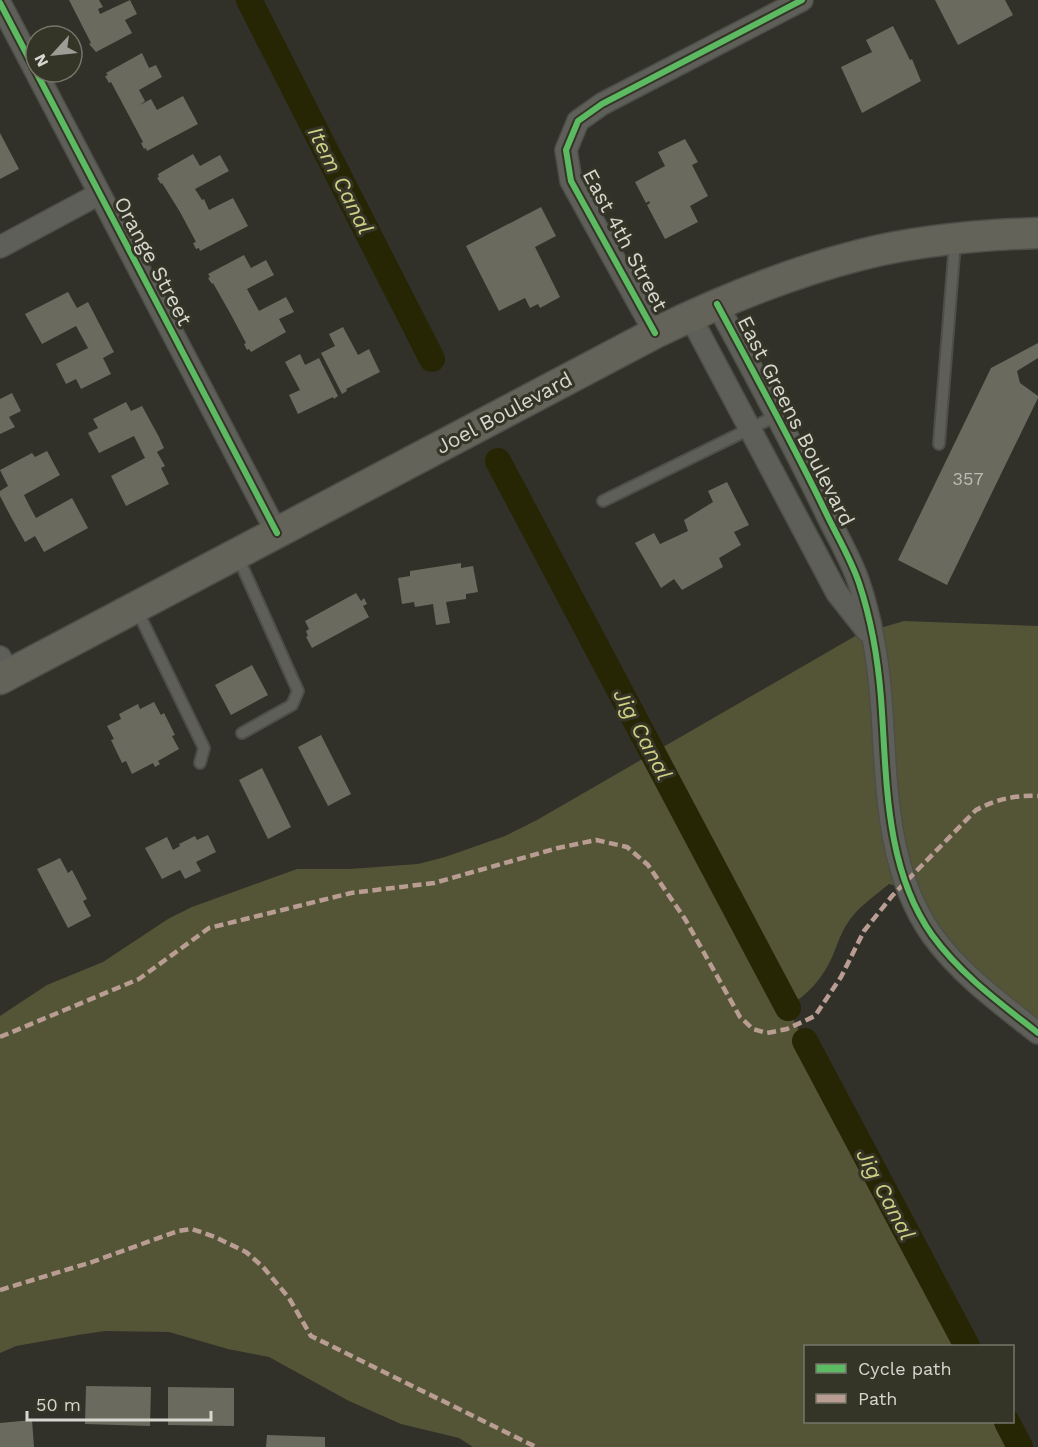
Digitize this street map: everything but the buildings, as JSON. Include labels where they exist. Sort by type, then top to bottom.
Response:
[{"type":"main road","name":"Joel Boulevard","points":[[3,670],[136,608],[655,333],[717,304],[792,275],[861,254],[955,238],[1038,233]]},
{"type":"street","name":"East 4th Street","points":[[655,333],[571,181],[566,150],[578,121],[602,104],[802,0]]},
{"type":"street","name":"Orange Street","points":[[0,3],[277,533]]},
{"type":"street","points":[[0,247],[99,194]]},
{"type":"street","name":"East Greens Boulevard","points":[[717,304],[812,483],[859,582],[872,638],[881,695],[891,823],[906,881],[918,910],[932,934],[954,962],[979,987],[1038,1034]]},
{"type":"street","name":"East Greens Boulevard","points":[[690,316],[837,593],[872,638]]},
{"type":"lane","points":[[939,444],[955,238]]},
{"type":"lane","points":[[603,501],[776,416]]},
{"type":"lane","points":[[237,554],[298,691],[292,705],[242,733]]},
{"type":"lane","points":[[136,608],[204,748],[200,763]]},
{"type":"green space","points":[[904,621],[1038,626],[1038,1037],[952,972],[901,887],[889,884],[851,918],[820,978],[787,1007],[959,1345],[804,1345],[804,1423],[999,1423],[1011,1447],[473,1447],[459,1438],[401,1424],[349,1401],[269,1357],[228,1349],[169,1332],[105,1331],[16,1346],[0,1353],[0,1016],[47,985],[103,962],[168,919],[192,907],[297,869],[350,869],[418,864],[505,836],[537,820],[857,635]]},
{"type":"waterway","name":"Item Canal","points":[[249,0],[432,359]]},
{"type":"waterway","name":"Jig Canal","points":[[498,461],[788,1008]]},
{"type":"waterway","name":"Jig Canal","points":[[805,1041],[966,1345]]},
{"type":"waterway","name":"Jig Canal","points":[[1008,1423],[1020,1447]]},
{"type":"marked path","points":[[0,1037],[139,979],[209,928],[351,893],[434,883],[558,848],[596,840],[627,847],[648,865],[685,919],[740,1017],[753,1029],[767,1033],[787,1029],[815,1016],[841,977],[864,931],[892,896],[976,810],[1006,798],[1038,796]]},
{"type":"marked path","points":[[0,1290],[92,1262],[178,1231],[192,1229],[246,1252],[263,1267],[289,1298],[311,1336],[536,1447]]},
{"type":"cycle path","points":[[655,333],[571,181],[566,150],[578,121],[602,104],[802,0]]},
{"type":"cycle path","points":[[0,3],[277,533]]},
{"type":"cycle path","points":[[717,304],[800,460],[859,583],[878,669],[887,790],[896,851],[916,909],[932,935],[955,963],[1038,1033]]}]
